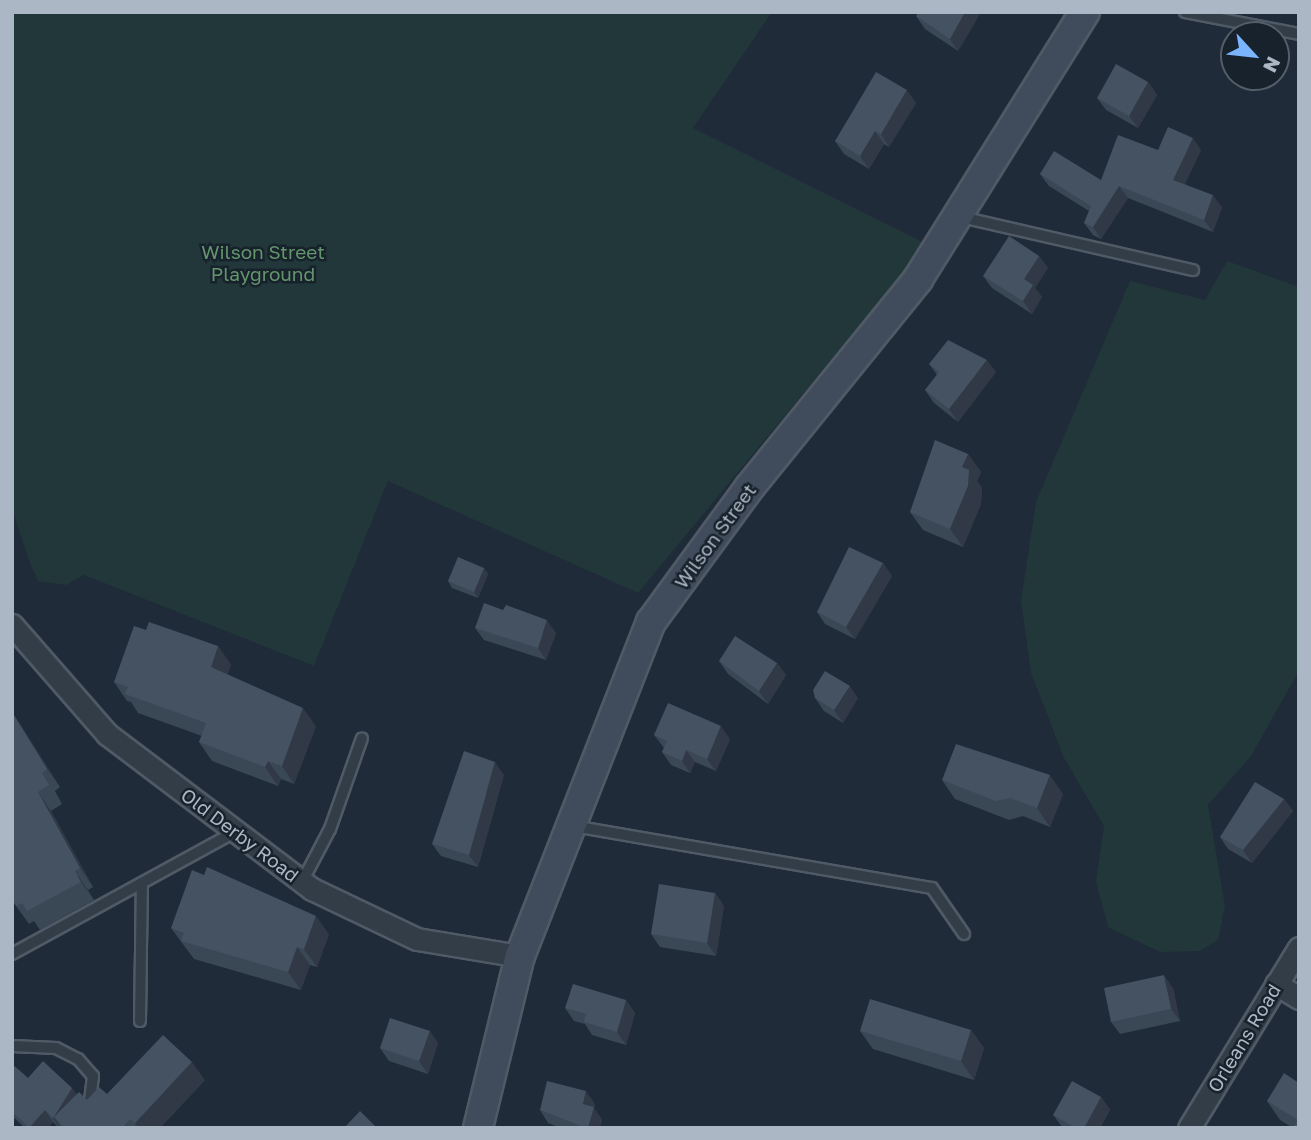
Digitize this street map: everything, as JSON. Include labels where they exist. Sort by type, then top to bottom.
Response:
[{"type":"street","name":"Wilson Street","points":[[478,1128],[520,956],[651,622],[961,217],[1085,12]]},
{"type":"street","name":"Old Derby Road","points":[[13,628],[107,734],[302,882],[353,914],[417,939],[520,956]]},
{"type":"street","name":"Orleans Road","points":[[1189,1128],[1299,948]]},
{"type":"street","points":[[1276,984],[1299,998]]},
{"type":"lane","points":[[1185,12],[1299,34]]},
{"type":"lane","points":[[961,217],[1194,270]]},
{"type":"lane","points":[[302,882],[330,829],[362,738]]},
{"type":"lane","points":[[570,825],[932,888],[964,934]]},
{"type":"lane","points":[[12,954],[237,831]]},
{"type":"lane","points":[[139,1021],[142,883]]},
{"type":"lane","points":[[12,1046],[56,1048],[78,1059],[93,1076],[96,1093],[83,1110]]},
{"type":"green space","name":"Wilson Street Playground","points":[[12,12],[772,12],[693,128],[927,244],[638,593],[388,481],[314,666],[84,575],[66,585],[38,581],[31,566],[12,509]]},
{"type":"green space","points":[[1227,261],[1299,287],[1299,671],[1251,756],[1208,805],[1225,906],[1218,940],[1200,951],[1160,952],[1108,927],[1096,882],[1104,826],[1064,758],[1031,673],[1021,600],[1036,502],[1130,281],[1205,300]]},
{"type":"building","points":[[919,12],[965,12],[950,39],[916,16]]},
{"type":"building","points":[[1116,64],[1148,82],[1129,116],[1097,98]]},
{"type":"building","points":[[876,72],[907,90],[881,134],[875,131],[860,156],[835,141]]},
{"type":"building","points":[[1168,127],[1193,138],[1173,180],[1213,195],[1204,220],[1119,186],[1093,227],[1084,223],[1091,206],[1040,174],[1054,151],[1101,180],[1118,135],[1158,150]]},
{"type":"building","points":[[1009,236],[1039,256],[1024,279],[1033,285],[1023,301],[983,276]]},
{"type":"building","points":[[948,340],[987,360],[949,409],[925,390],[939,372],[929,364]]},
{"type":"building","points":[[935,440],[968,454],[962,467],[969,470],[968,486],[950,529],[910,512]]},
{"type":"building","points":[[849,547],[883,563],[846,627],[817,612]]},
{"type":"building","points":[[458,557],[484,568],[474,592],[448,581]]},
{"type":"building","points":[[484,603],[503,610],[506,605],[547,620],[538,648],[475,628]]},
{"type":"building","points":[[149,622],[218,646],[211,667],[303,708],[282,766],[268,761],[265,767],[199,742],[206,723],[125,694],[128,687],[114,682],[134,626],[146,630]]},
{"type":"building","points":[[735,636],[777,663],[759,691],[719,661]]},
{"type":"building","points":[[825,671],[850,686],[834,710],[815,698],[813,690]]},
{"type":"building","points":[[668,703],[721,726],[707,759],[686,750],[682,761],[662,752],[667,741],[654,735]]},
{"type":"building","points":[[12,712],[47,769],[42,773],[49,785],[38,792],[80,868],[75,871],[81,882],[27,911],[22,903],[16,906],[12,900]]},
{"type":"building","points":[[956,744],[1050,775],[1037,808],[1010,798],[996,801],[942,780]]},
{"type":"building","points":[[464,751],[495,762],[469,855],[432,844]]},
{"type":"building","points":[[1255,782],[1284,799],[1243,850],[1220,837]]},
{"type":"building","points":[[207,867],[316,916],[304,949],[297,947],[288,972],[181,941],[184,933],[171,928],[192,870],[204,875]]},
{"type":"building","points":[[659,884],[715,893],[707,943],[651,934]]},
{"type":"building","points":[[1164,975],[1171,1009],[1111,1022],[1104,988]]},
{"type":"building","points":[[573,984],[626,1000],[617,1032],[584,1022],[586,1014],[565,1008]]},
{"type":"building","points":[[870,999],[971,1030],[961,1061],[860,1031]]},
{"type":"building","points":[[390,1018],[430,1031],[419,1061],[380,1048]]},
{"type":"building","points":[[163,1035],[192,1062],[135,1123],[130,1119],[122,1128],[65,1128],[54,1117],[79,1092],[87,1100],[99,1087],[107,1094]]},
{"type":"building","points":[[43,1061],[72,1088],[53,1118],[45,1110],[29,1127],[12,1112],[12,1064],[28,1078]]},
{"type":"building","points":[[1284,1073],[1299,1083],[1299,1128],[1293,1128],[1298,1120],[1267,1101]]},
{"type":"building","points":[[547,1081],[586,1091],[583,1104],[594,1107],[588,1128],[540,1110]]},
{"type":"building","points":[[1072,1081],[1101,1097],[1084,1128],[1076,1128],[1053,1115]]},
{"type":"building","points":[[360,1111],[377,1128],[344,1128]]}]
